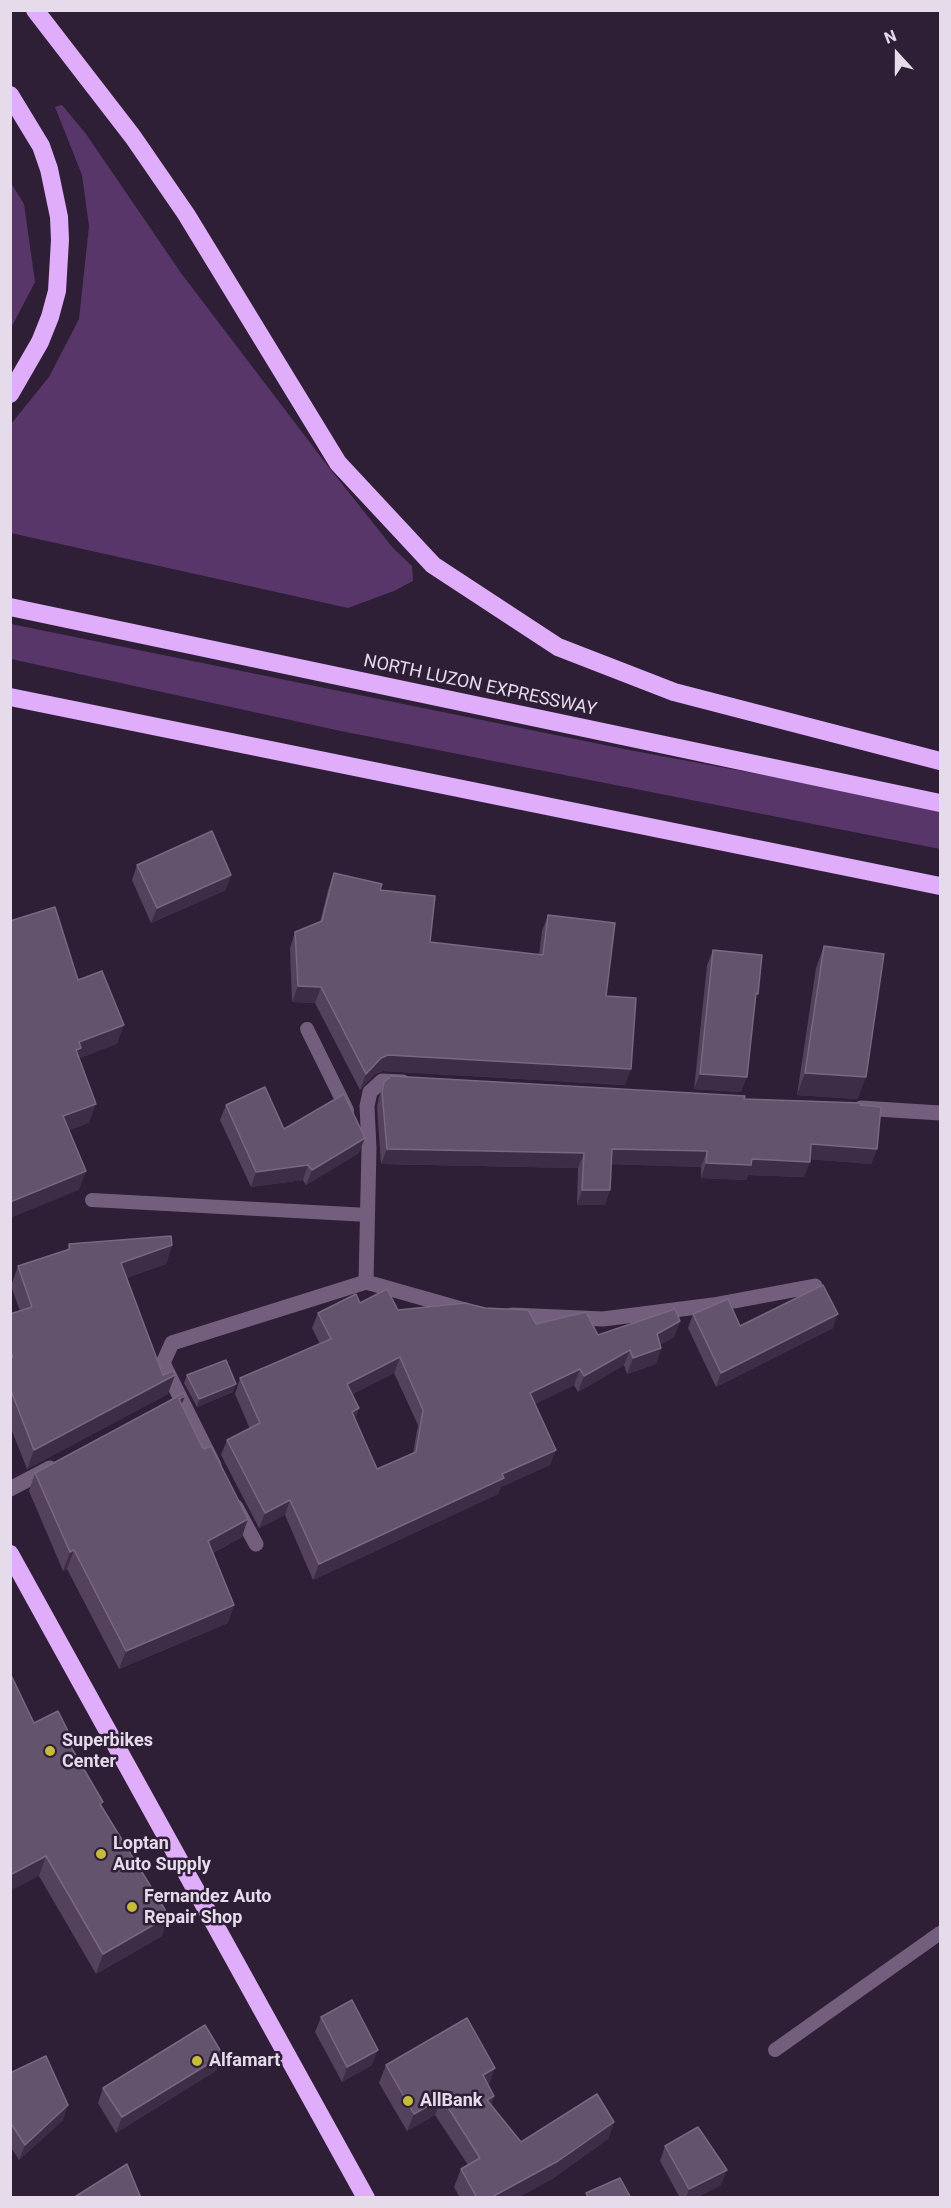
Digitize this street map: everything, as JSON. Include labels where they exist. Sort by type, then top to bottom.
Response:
[{"type":"highway","points":[[35,10],[133,137],[186,214],[338,463],[433,565],[558,646],[664,688],[940,761]]},
{"type":"highway","points":[[10,95],[41,146],[49,169],[59,217],[60,240],[57,291],[50,317],[40,342],[10,394]]},
{"type":"highway","name":"NORTH LUZON EXPRESSWAY","points":[[10,607],[940,804]]},
{"type":"highway","points":[[10,697],[940,886]]},
{"type":"highway","points":[[10,1554],[366,2198]]},
{"type":"street","points":[[366,1282],[369,1148],[367,1106],[370,1092],[382,1081],[418,1083]]},
{"type":"street","points":[[845,1107],[940,1113]]},
{"type":"street","points":[[256,1545],[226,1487],[175,1402],[163,1363],[172,1343],[366,1282],[486,1314],[603,1319],[713,1305],[815,1286]]},
{"type":"street","points":[[10,1489],[63,1461]]},
{"type":"lane","points":[[307,1029],[351,1119],[369,1148]]},
{"type":"lane","points":[[92,1200],[368,1215]]},
{"type":"lane","points":[[775,2050],[940,1932]]},
{"type":"shaded area","points":[[62,105],[86,134],[181,273],[327,465],[393,548],[412,566],[413,581],[394,591],[348,608],[11,533],[11,424],[49,377],[79,319],[89,226],[82,175],[55,107]]},
{"type":"shaded area","points":[[11,183],[24,204],[35,282],[11,328]]},
{"type":"shaded area","points":[[11,624],[629,750],[940,808],[940,849],[336,730],[11,659]]},
{"type":"building","points":[[212,831],[231,875],[157,908],[137,865]]},
{"type":"building","points":[[334,873],[382,884],[380,890],[435,896],[430,942],[543,955],[548,915],[615,923],[606,996],[636,998],[631,1069],[388,1055],[381,1058],[366,1074],[321,987],[298,986],[295,932],[322,921]]},
{"type":"building","points":[[55,907],[78,980],[102,971],[124,1025],[79,1042],[81,1048],[76,1050],[96,1104],[63,1116],[86,1171],[10,1202],[10,921]]},
{"type":"building","points":[[824,946],[884,954],[866,1077],[805,1073]]},
{"type":"building","points":[[713,950],[762,955],[747,1077],[700,1074]]},
{"type":"building","points":[[391,1076],[745,1096],[744,1099],[861,1103],[860,1105],[881,1107],[877,1149],[811,1144],[810,1162],[752,1159],[751,1165],[706,1163],[707,1151],[612,1149],[610,1190],[582,1190],[584,1153],[387,1149],[382,1092],[384,1082]]},
{"type":"building","points":[[265,1087],[284,1129],[344,1094],[365,1138],[312,1170],[308,1165],[256,1172],[226,1105]]},
{"type":"building","points":[[171,1236],[172,1245],[121,1263],[163,1375],[173,1371],[175,1375],[34,1450],[10,1388],[10,1358],[13,1357],[10,1351],[10,1314],[32,1307],[18,1266],[70,1249],[69,1244]]},
{"type":"building","points":[[823,1285],[838,1314],[721,1373],[693,1314],[728,1299],[740,1326]]},
{"type":"building","points":[[387,1289],[398,1310],[465,1303],[485,1308],[528,1310],[536,1324],[586,1312],[598,1335],[675,1309],[680,1321],[657,1334],[661,1348],[633,1358],[630,1350],[584,1376],[580,1369],[530,1393],[556,1450],[502,1474],[504,1478],[319,1564],[290,1500],[265,1513],[227,1440],[260,1423],[240,1378],[331,1339],[318,1313],[356,1294],[360,1303]],"holes":[[[400,1357],[423,1410],[416,1452],[377,1469],[352,1412],[359,1408],[347,1384]]]},
{"type":"building","points":[[226,1360],[236,1384],[199,1399],[187,1375]]},
{"type":"building","points":[[184,1393],[185,1396],[179,1399],[202,1447],[204,1449],[211,1446],[248,1519],[208,1541],[234,1605],[126,1651],[74,1550],[70,1552],[35,1473]]},
{"type":"building","points":[[10,1673],[34,1723],[58,1711],[75,1745],[71,1747],[103,1802],[100,1804],[169,1916],[103,1954],[46,1856],[10,1875]]},
{"type":"building","points":[[352,2000],[378,2050],[347,2067],[321,2017]]},
{"type":"building","points":[[467,2018],[495,2068],[483,2075],[494,2096],[487,2100],[521,2142],[597,2094],[614,2122],[558,2161],[490,2198],[477,2198],[461,2169],[480,2158],[442,2098],[414,2114],[386,2065]]},
{"type":"building","points":[[205,2025],[223,2055],[122,2117],[103,2088]]},
{"type":"building","points":[[46,2056],[68,2105],[25,2145],[10,2122],[10,2073]]},
{"type":"building","points":[[698,2127],[727,2170],[689,2189],[665,2146]]},
{"type":"building","points":[[127,2164],[141,2198],[73,2198]]},
{"type":"building","points":[[620,2178],[631,2198],[588,2198],[586,2193]]},
{"type":"place","name":"Superbikes Center","points":[[50,1751]]},
{"type":"place","name":"Loptan Auto Supply","points":[[101,1854]]},
{"type":"place","name":"Fernandez Auto Repair Shop","points":[[132,1907]]},
{"type":"place","name":"Alfamart","points":[[197,2061]]},
{"type":"place","name":"AllBank","points":[[408,2101]]}]
